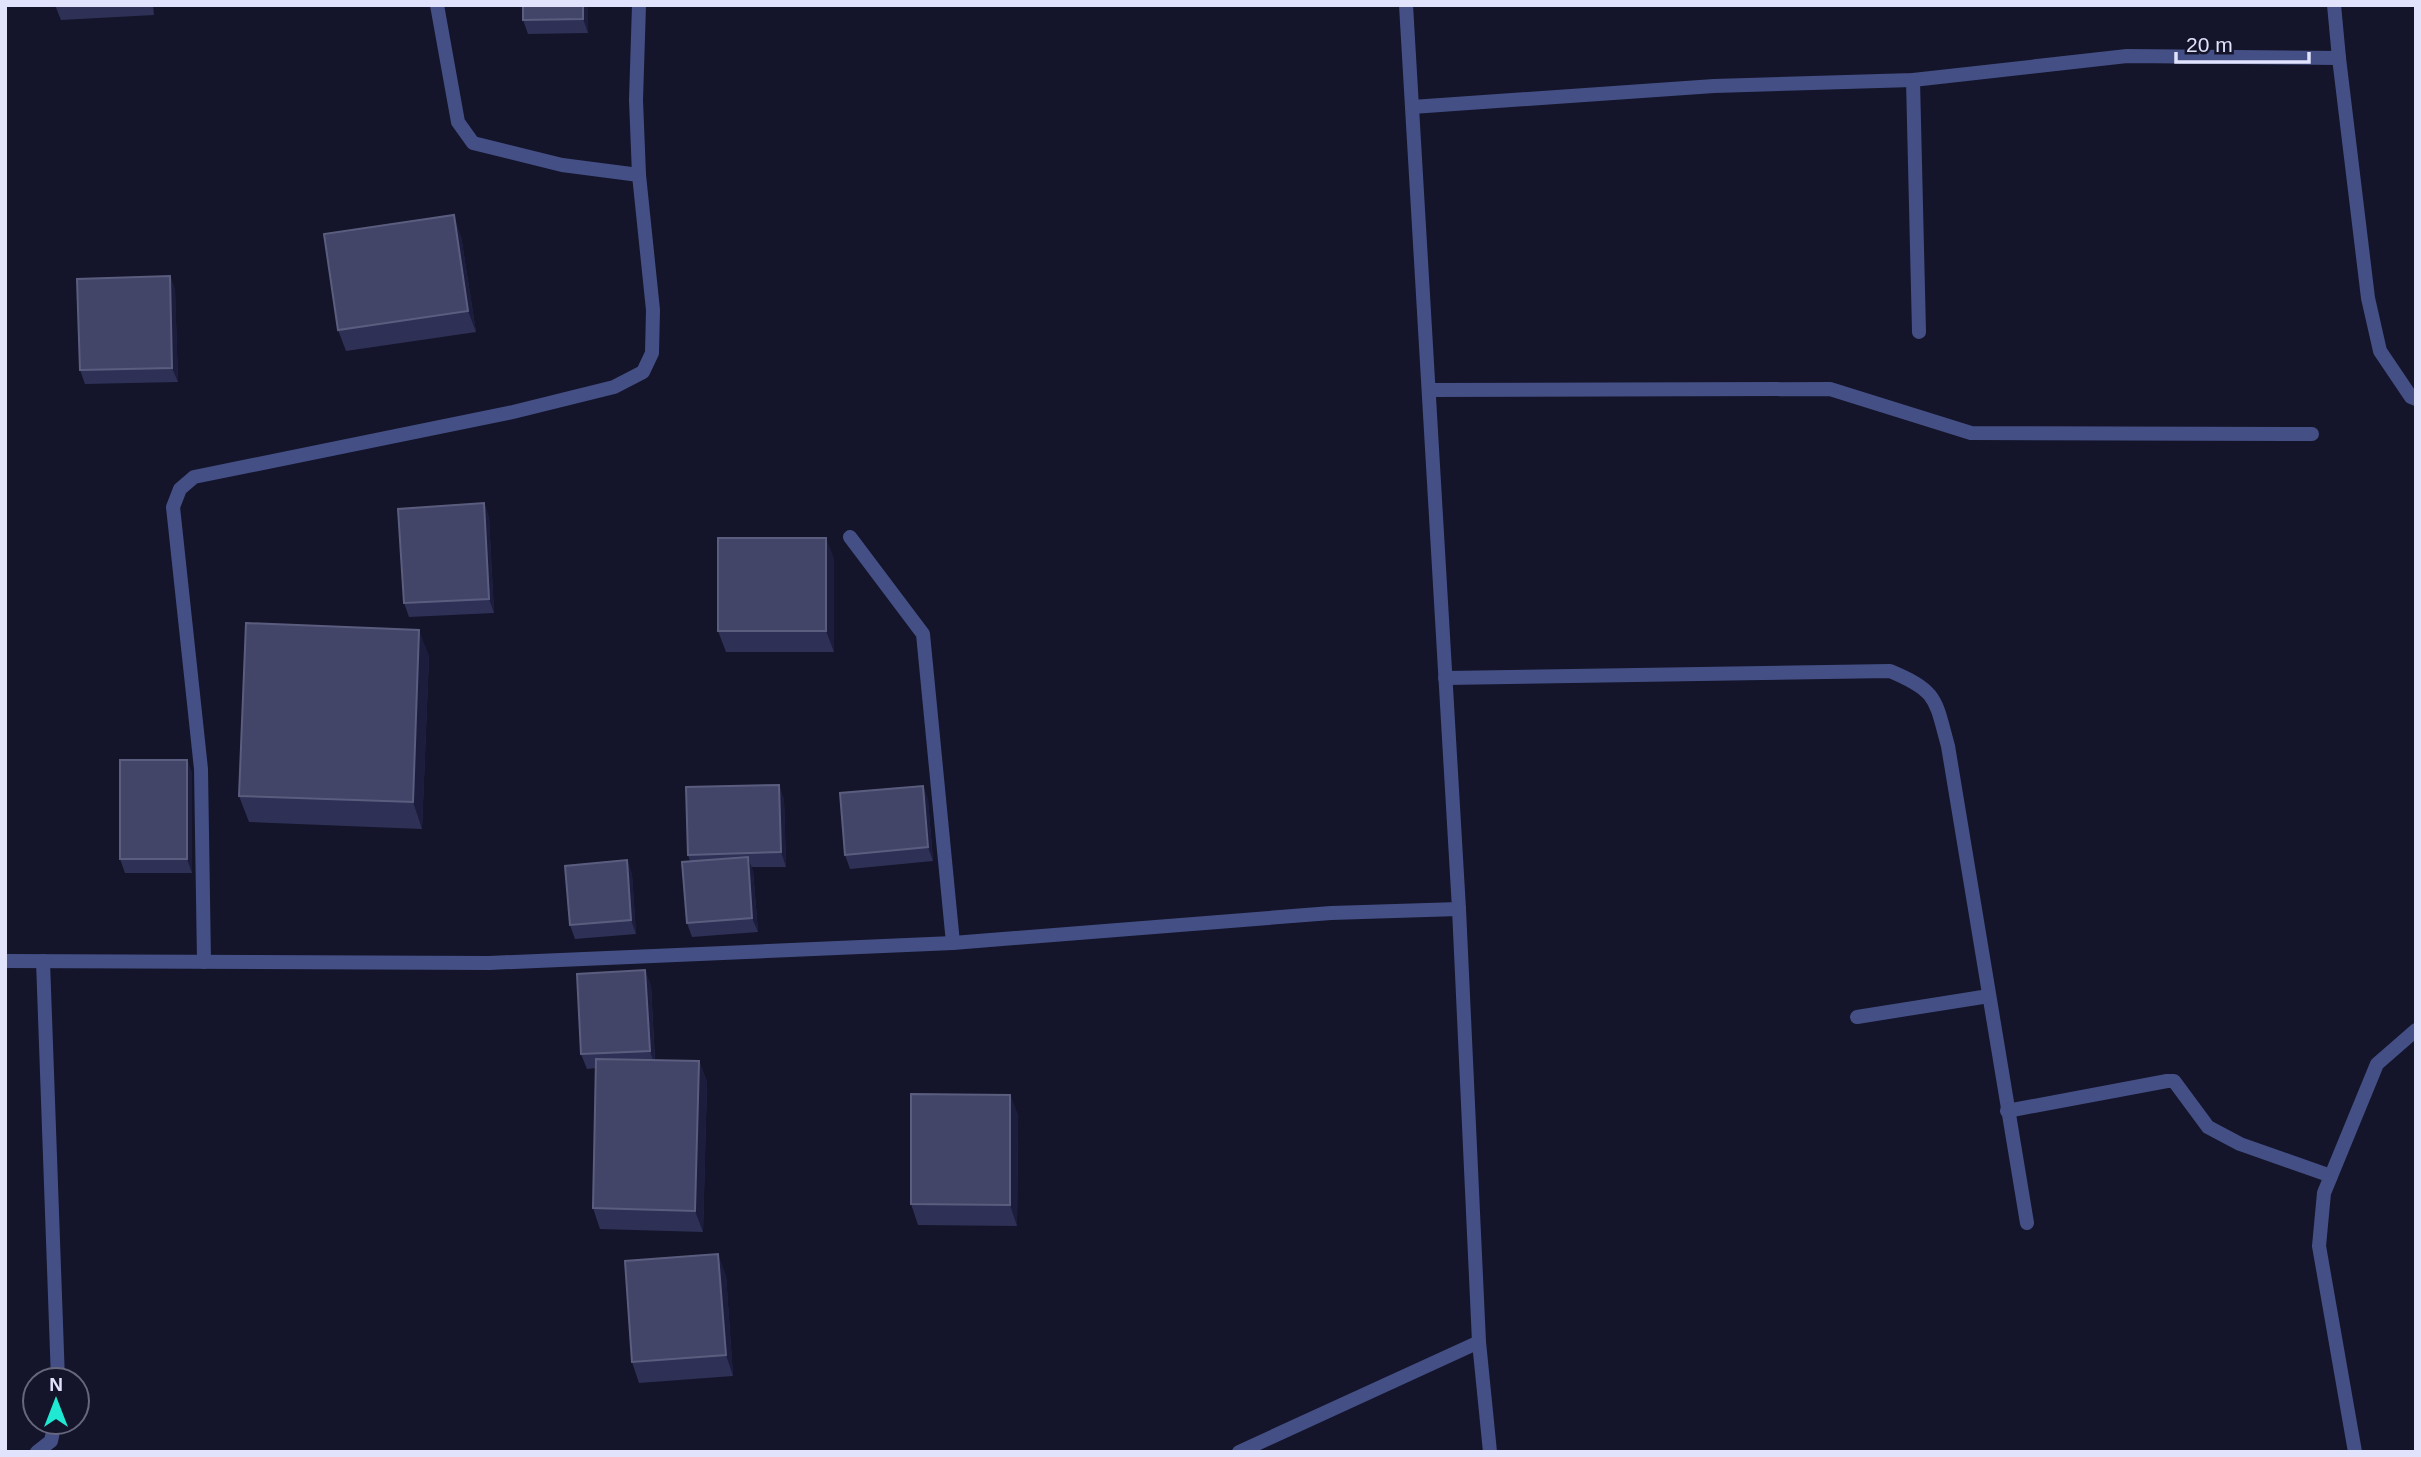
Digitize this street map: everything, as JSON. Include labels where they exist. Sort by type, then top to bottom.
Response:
[{"type":"street","points":[[437,5],[458,122],[473,143],[562,164],[639,175]]},
{"type":"street","points":[[204,962],[201,769],[173,507],[180,489],[194,477],[513,412],[614,387],[643,372],[652,353],[653,310],[639,175],[636,100],[639,5]]},
{"type":"street","points":[[1406,5],[1458,909],[1479,1342],[1490,1452]]},
{"type":"street","points":[[2334,5],[2368,298],[2380,351],[2411,397],[2416,399]]},
{"type":"street","points":[[1412,107],[1714,86],[1913,80],[2127,56],[2339,58]]},
{"type":"street","points":[[1913,80],[1919,332]]},
{"type":"street","points":[[1429,390],[1830,390],[1971,433],[2312,434]]},
{"type":"street","points":[[850,537],[923,634],[953,943]]},
{"type":"street","points":[[1445,678],[1890,671],[1919,683],[1937,703],[1948,746],[2027,1223]]},
{"type":"street","points":[[5,961],[489,963],[953,943],[1331,913],[1458,909]]},
{"type":"street","points":[[43,961],[57,1366]]},
{"type":"street","points":[[1857,1017],[1989,996]]},
{"type":"street","points":[[2355,1452],[2319,1247],[2324,1193],[2377,1064],[2416,1030]]},
{"type":"street","points":[[2007,1111],[2167,1080],[2174,1081],[2208,1127],[2240,1144],[2331,1176]]},
{"type":"street","points":[[1239,1452],[1479,1342]]},
{"type":"street","points":[[37,1452],[51,1441],[52,1436]]},
{"type":"building","points":[[523,5],[583,5],[583,19],[523,20]]},
{"type":"building","points":[[454,215],[468,311],[338,330],[324,234]]},
{"type":"building","points":[[170,276],[172,368],[80,370],[77,279]]},
{"type":"building","points":[[484,503],[489,599],[404,603],[398,509]]},
{"type":"building","points":[[718,538],[826,538],[826,631],[718,631]]},
{"type":"building","points":[[246,623],[419,630],[413,802],[239,796]]},
{"type":"building","points":[[120,760],[187,760],[187,859],[120,859]]},
{"type":"building","points":[[779,785],[781,852],[688,855],[686,787]]},
{"type":"building","points":[[923,786],[928,847],[845,855],[840,793]]},
{"type":"building","points":[[748,857],[752,918],[687,923],[682,862]]},
{"type":"building","points":[[627,860],[631,920],[570,925],[565,866]]},
{"type":"building","points":[[645,970],[650,1051],[581,1054],[577,974]]},
{"type":"building","points":[[596,1059],[699,1061],[695,1211],[593,1208]]},
{"type":"building","points":[[911,1094],[1010,1095],[1010,1205],[911,1204]]},
{"type":"building","points":[[718,1254],[726,1355],[632,1362],[625,1261]]}]
